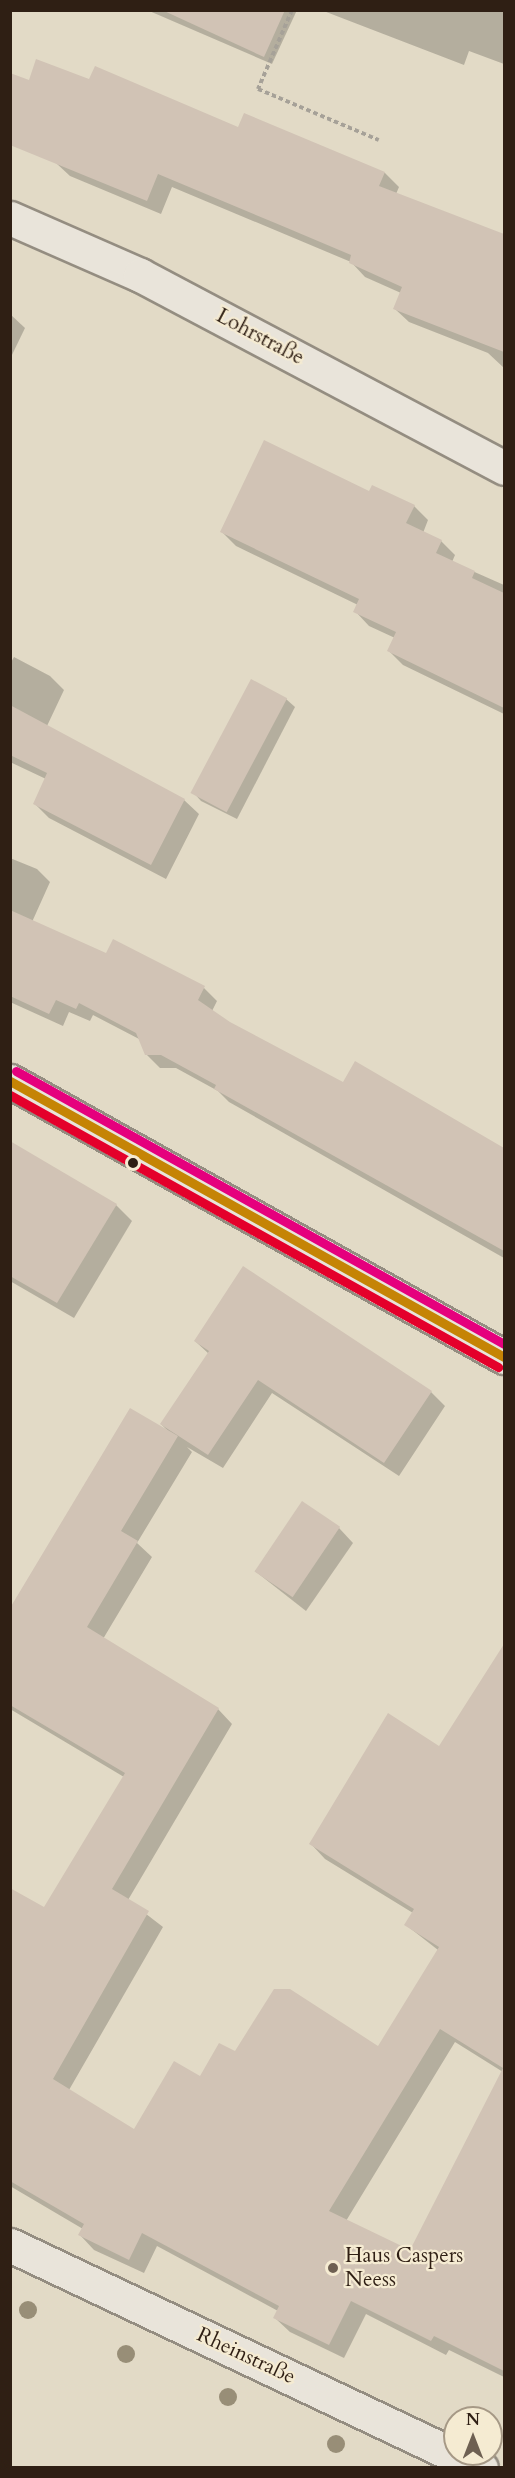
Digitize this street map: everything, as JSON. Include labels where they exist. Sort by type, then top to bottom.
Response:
[{"type":"street","name":"Lohrstraße","points":[[10,218],[140,275],[504,468]]},
{"type":"street","points":[[10,1082],[504,1357]]},
{"type":"street","name":"Rheinstraße","points":[[10,2246],[481,2468]]},
{"type":"path","points":[[292,10],[258,89],[379,140]]},
{"type":"building","points":[[162,10],[285,10],[264,57]]},
{"type":"building","points":[[36,59],[89,79],[95,66],[238,127],[244,113],[385,172],[379,186],[504,234],[504,352],[393,309],[402,287],[349,263],[351,255],[280,225],[158,174],[147,201],[10,145],[10,73],[29,80]]},
{"type":"building","points":[[264,440],[369,491],[372,485],[415,505],[406,523],[442,540],[436,553],[475,571],[472,578],[504,593],[504,708],[387,651],[396,632],[353,612],[359,599],[220,532]]},
{"type":"building","points":[[251,679],[287,698],[227,812],[190,793]]},
{"type":"building","points":[[10,705],[185,799],[151,865],[33,804],[47,773],[10,755]]},
{"type":"building","points":[[10,910],[106,953],[113,939],[205,986],[198,1000],[230,1022],[343,1082],[355,1061],[504,1148],[504,1251],[214,1089],[216,1085],[161,1055],[145,1055],[136,1033],[79,1003],[76,1009],[56,1000],[49,1014],[10,996]]},
{"type":"building","points":[[10,1141],[117,1204],[57,1303],[10,1276]]},
{"type":"building","points":[[243,1266],[432,1391],[384,1463],[258,1380],[208,1455],[160,1424],[209,1351],[194,1341]]},
{"type":"building","points":[[130,1408],[178,1436],[121,1531],[138,1541],[87,1627],[219,1708],[112,1889],[149,1911],[53,2079],[134,2129],[174,2061],[200,2076],[219,2043],[235,2051],[274,1989],[290,1989],[378,2046],[439,1947],[404,1925],[414,1909],[309,1844],[388,1713],[439,1746],[504,1644],[504,2371],[434,2336],[431,2341],[351,2301],[329,2345],[273,2318],[279,2306],[142,2233],[129,2260],[78,2235],[84,2224],[10,2181],[10,1888],[44,1907],[125,1773],[10,1705],[10,1608]],"holes":[[[440,2029],[503,2068],[410,2250],[329,2211]]]},
{"type":"building","points":[[302,1501],[340,1527],[293,1597],[254,1571]]},
{"type":"transit line","points":[[16,1071],[504,1344]]},
{"type":"transit line","points":[[10,1081],[504,1357]]},
{"type":"transit line","points":[[10,1095],[498,1367]]},
{"type":"place","name":"Haus Caspers Neess","points":[[333,2268]]}]
